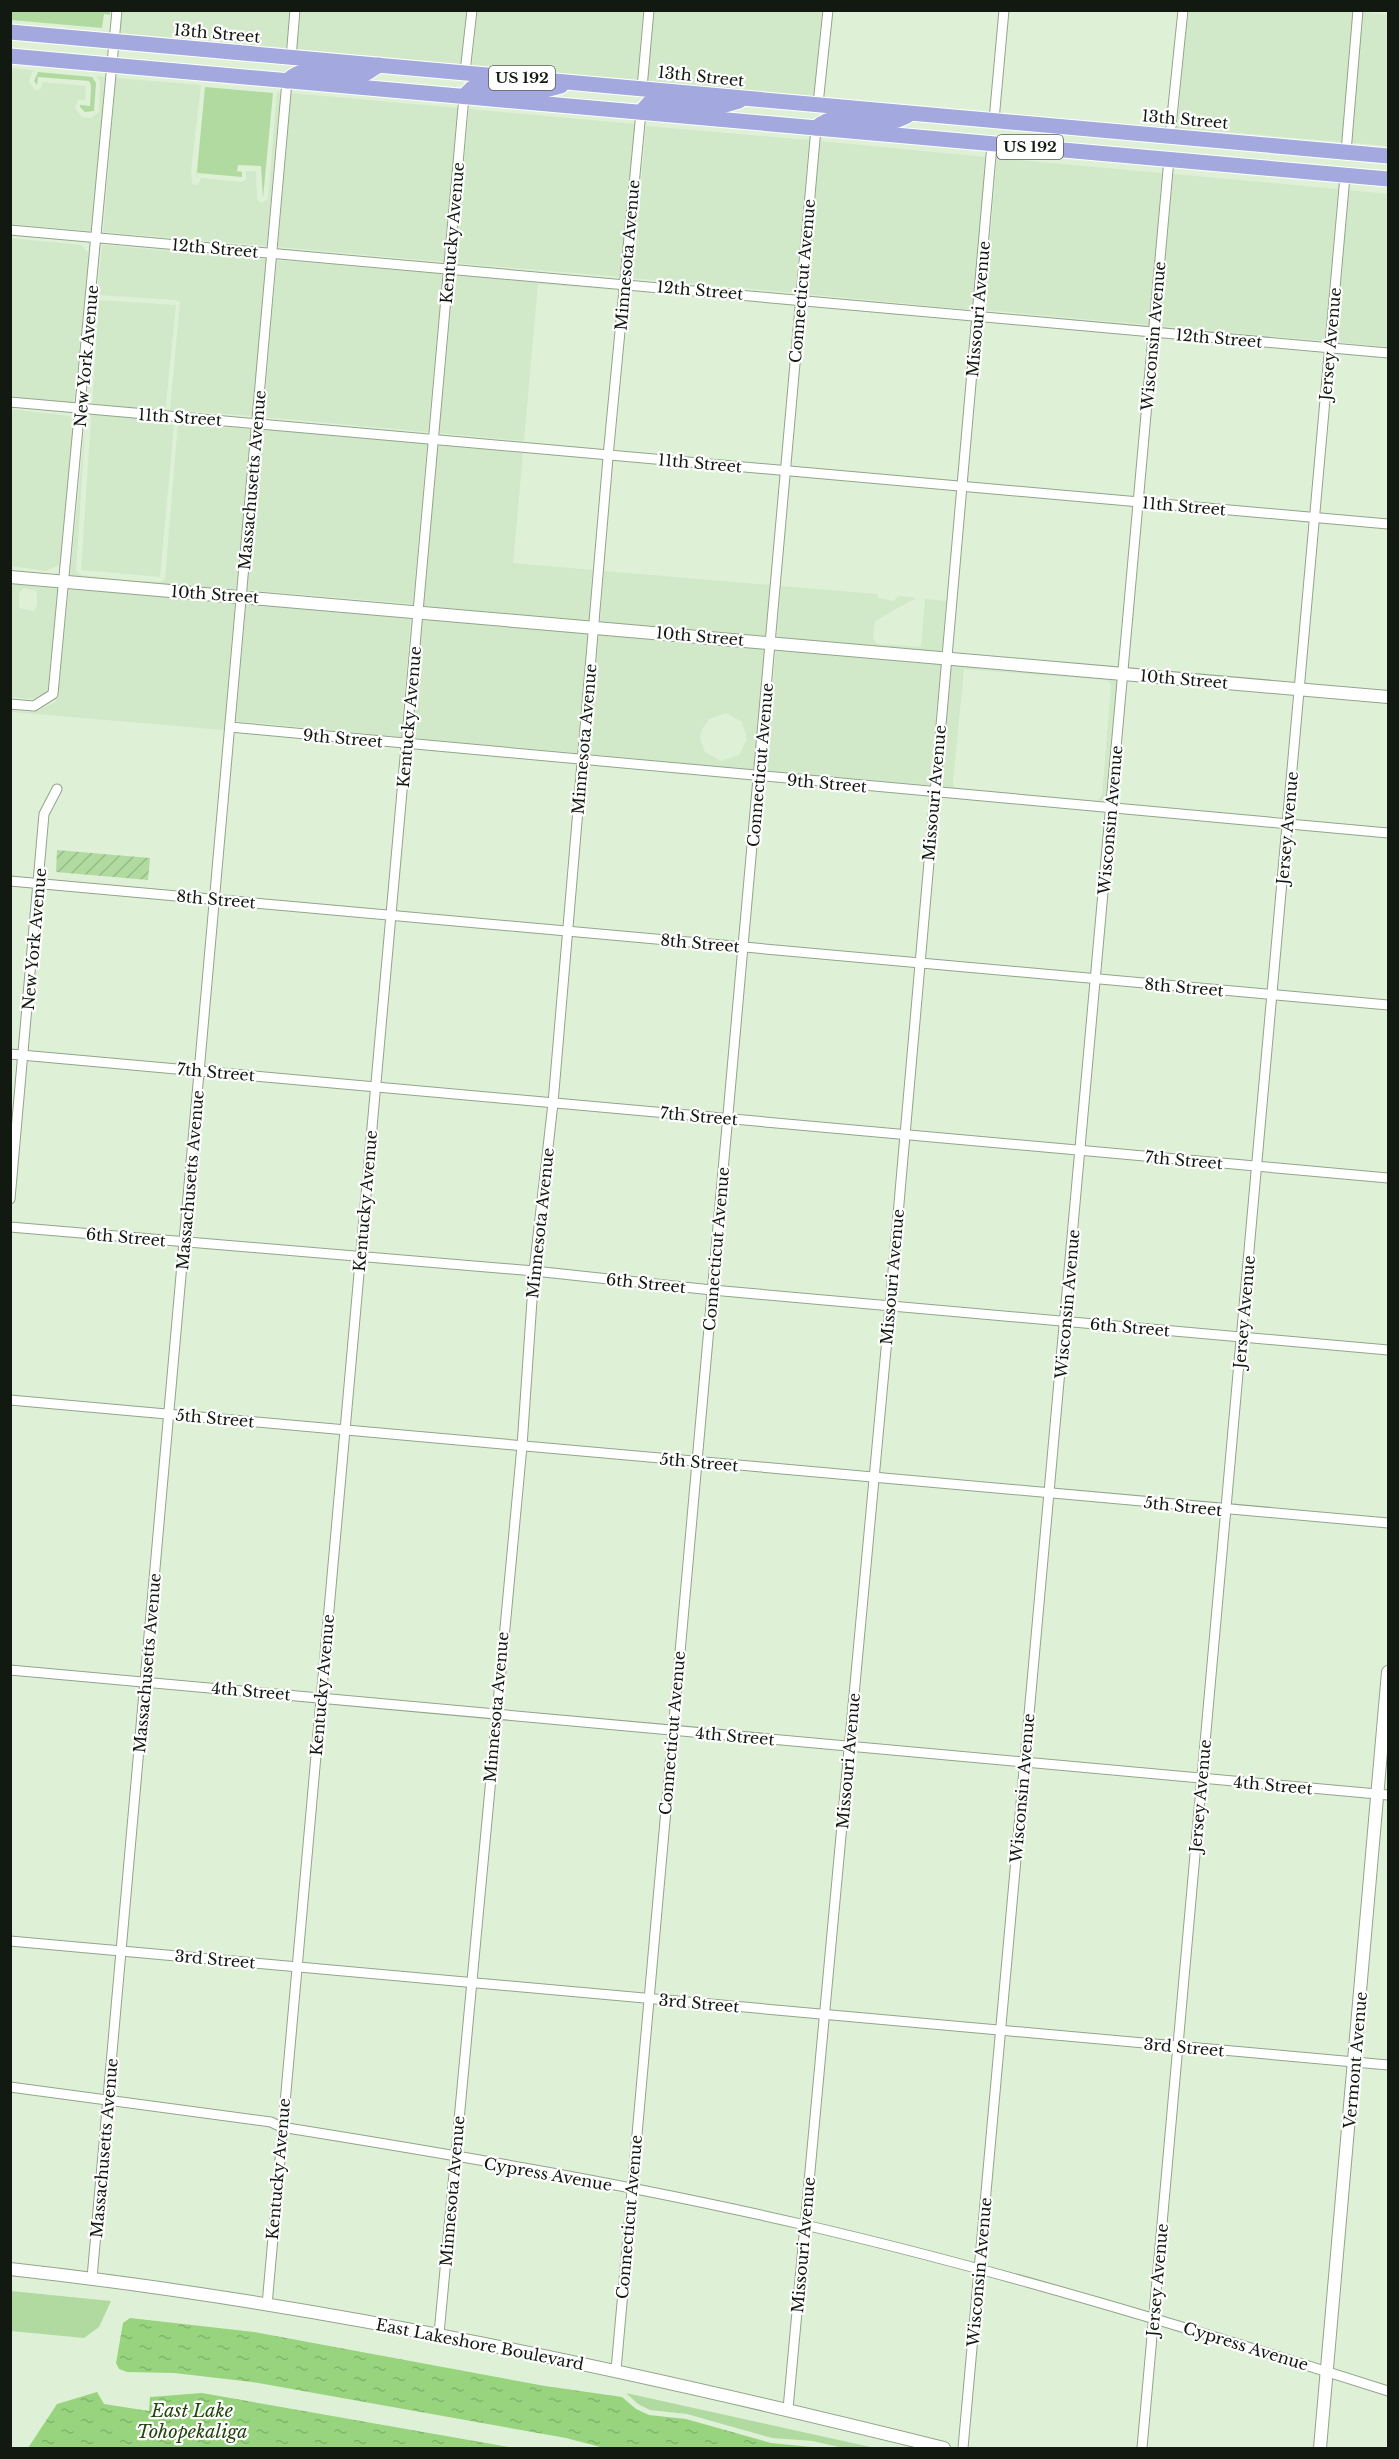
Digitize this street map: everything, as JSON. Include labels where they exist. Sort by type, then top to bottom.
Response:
[{"type":"highway","name":"13th Street","points":[[10,32],[1389,156]]},
{"type":"highway","points":[[10,44],[37,34]]},
{"type":"highway","name":"US 192","points":[[10,56],[1389,179]]},
{"type":"highway","points":[[200,73],[219,65],[274,70],[291,57]]},
{"type":"highway","points":[[287,81],[296,72],[307,70],[363,75],[379,65]]},
{"type":"highway","points":[[379,89],[392,81],[449,85],[465,72]]},
{"type":"highway","points":[[464,96],[472,88],[481,86],[541,91],[573,83]]},
{"type":"highway","points":[[555,105],[570,96],[628,101],[642,88]]},
{"type":"highway","points":[[641,112],[649,103],[718,107],[745,99]]},
{"type":"highway","points":[[730,121],[750,113],[799,117],[818,104]]},
{"type":"highway","points":[[816,128],[824,120],[836,118],[889,122],[913,114]]},
{"type":"highway","points":[[951,140],[978,131],[994,120]]},
{"type":"highway","points":[[992,144],[999,135],[1008,130],[1034,124]]},
{"type":"highway","points":[[1130,156],[1153,149],[1170,136]]},
{"type":"highway","points":[[1168,159],[1185,145],[1205,139]]},
{"type":"street","name":"New York Avenue","points":[[10,704],[34,706],[53,694],[117,10]]},
{"type":"street","points":[[291,57],[295,10]]},
{"type":"street","points":[[465,72],[472,10]]},
{"type":"street","points":[[642,88],[649,10]]},
{"type":"street","points":[[818,104],[828,10]]},
{"type":"street","points":[[994,120],[1004,10]]},
{"type":"street","points":[[1170,136],[1183,10]]},
{"type":"street","points":[[1346,152],[1358,10]]},
{"type":"street","name":"Massachusetts Avenue","points":[[92,2278],[287,81]]},
{"type":"street","name":"Kentucky Avenue","points":[[267,2305],[281,2127],[464,96]]},
{"type":"street","name":"Minnesota Avenue","points":[[439,2334],[495,1714],[522,1446],[534,1271],[553,1102],[608,454],[641,112]]},
{"type":"street","name":"Connecticut Avenue","points":[[616,2370],[816,128]]},
{"type":"street","name":"Missouri Avenue","points":[[788,2409],[890,1306],[992,144]]},
{"type":"street","name":"Wisconsin Avenue","points":[[963,2448],[1066,1322],[1168,159]]},
{"type":"street","name":"Jersey Avenue","points":[[1142,2448],[1345,176]]},
{"type":"street","name":"12th Street","points":[[10,230],[1389,353]]},
{"type":"street","name":"11th Street","points":[[10,402],[1389,524]]},
{"type":"street","name":"10th Street","points":[[10,577],[1389,697]]},
{"type":"street","name":"9th Street","points":[[230,727],[1389,833]]},
{"type":"street","name":"New York Avenue","points":[[10,1199],[44,814],[57,789]]},
{"type":"street","name":"8th Street","points":[[10,881],[1389,1005]]},
{"type":"street","name":"7th Street","points":[[10,1054],[1389,1178]]},
{"type":"street","name":"6th Street","points":[[10,1227],[534,1271],[712,1290],[1389,1350]]},
{"type":"street","name":"5th Street","points":[[10,1400],[1389,1523]]},
{"type":"street","name":"4th Street","points":[[10,1670],[1383,1794]]},
{"type":"street","name":"Vermont Avenue","points":[[1320,2448],[1355,2062],[1383,1794],[1389,1672]]},
{"type":"street","name":"3rd Street","points":[[10,1941],[1389,2065]]},
{"type":"street","name":"Cypress Avenue","points":[[10,2087],[108,2098],[271,2122],[281,2127],[632,2189],[805,2225],[1154,2317],[1389,2391]]},
{"type":"street","name":"East Lakeshore Boulevard","points":[[10,2269],[92,2278],[439,2334],[616,2370],[788,2409],[944,2448]]},
{"type":"shaded area","points":[[1348,10],[1388,15],[1388,146],[1177,128],[1188,11]]},
{"type":"shaded area","points":[[10,11],[110,11],[110,15],[104,14],[102,28],[11,20]]},
{"type":"shaded area","points":[[122,11],[290,11],[286,48],[120,33]]},
{"type":"shaded area","points":[[301,11],[466,11],[461,64],[297,49]]},
{"type":"shaded area","points":[[477,11],[643,11],[637,80],[472,65]]},
{"type":"shaded area","points":[[654,11],[822,11],[814,96],[648,81]]},
{"type":"shaded area","points":[[10,68],[33,70],[29,82],[35,90],[41,89],[42,82],[86,86],[85,100],[78,100],[75,108],[82,117],[90,118],[99,112],[100,82],[96,76],[105,77],[92,231],[11,224]]},
{"type":"shaded area","points":[[38,72],[92,77],[96,83],[94,111],[85,112],[80,107],[80,105],[90,106],[91,85],[89,81],[38,77],[37,85],[34,81]]},
{"type":"shaded area","points":[[116,78],[201,85],[191,171],[192,184],[198,185],[201,178],[242,182],[246,179],[246,171],[256,171],[257,199],[261,203],[268,199],[277,92],[280,93],[267,246],[103,232]]},
{"type":"shaded area","points":[[205,87],[273,93],[263,198],[261,166],[238,165],[237,171],[242,172],[242,177],[197,173],[196,181]]},
{"type":"shaded area","points":[[291,93],[458,108],[444,262],[278,247]]},
{"type":"shaded area","points":[[469,109],[635,124],[621,277],[455,263]]},
{"type":"shaded area","points":[[646,126],[809,140],[796,293],[632,278]]},
{"type":"shaded area","points":[[820,141],[986,157],[973,310],[807,294]]},
{"type":"shaded area","points":[[997,158],[1162,173],[1149,325],[984,310]]},
{"type":"shaded area","points":[[1173,174],[1338,189],[1325,341],[1160,326]]},
{"type":"shaded area","points":[[1349,190],[1388,194],[1388,347],[1336,342]]},
{"type":"shaded area","points":[[10,238],[81,245],[89,254],[74,403],[11,396]]},
{"type":"shaded area","points":[[102,245],[266,259],[252,416],[170,410],[180,302],[97,295]]},
{"type":"shaded area","points":[[277,260],[443,274],[428,432],[263,417]]},
{"type":"shaded area","points":[[454,275],[619,290],[538,284],[524,441],[439,433]]},
{"type":"shaded area","points":[[99,300],[176,305],[164,423],[174,425],[160,577],[81,570]]},
{"type":"shaded area","points":[[10,409],[70,416],[73,422],[61,564],[46,571],[11,566]]},
{"type":"shaded area","points":[[86,416],[76,571],[81,575],[135,581],[160,582],[165,579],[178,423],[251,429],[236,590],[70,576]]},
{"type":"shaded area","points":[[262,429],[427,444],[413,604],[247,590]]},
{"type":"shaded area","points":[[438,445],[523,453],[513,563],[593,570],[589,621],[424,606]]},
{"type":"shaded area","points":[[604,571],[770,585],[766,636],[600,622]]},
{"type":"shaded area","points":[[10,584],[58,588],[48,691],[34,699],[11,697]],"holes":[[[24,588],[37,591],[37,606],[33,611],[19,608],[19,593]]]},
{"type":"shaded area","points":[[781,586],[877,594],[879,598],[893,601],[899,596],[916,598],[875,621],[873,638],[877,644],[921,647],[925,599],[946,601],[942,652],[777,637]]},
{"type":"shaded area","points":[[69,589],[235,603],[224,730],[11,712],[11,710],[34,712],[55,702],[58,694]]},
{"type":"shaded area","points":[[246,603],[411,617],[401,737],[236,721]]},
{"type":"shaded area","points":[[422,618],[588,633],[577,753],[412,738]]},
{"type":"shaded area","points":[[599,634],[765,648],[753,770],[588,754]],"holes":[[[726,713],[742,722],[747,739],[739,755],[721,761],[705,752],[700,739],[701,731],[709,719]]]},
{"type":"shaded area","points":[[776,649],[941,664],[929,785],[764,771]]},
{"type":"shaded area","points":[[952,665],[1117,679],[1106,801],[1081,799],[1098,800],[1102,795],[1111,685],[1107,680],[964,669],[953,783],[955,788],[940,786]]},
{"type":"shaded area","points":[[57,850],[150,858],[148,880],[56,872]]},
{"type":"shaded area","points":[[11,2291],[111,2301],[99,2327],[84,2338],[11,2331]]},
{"type":"shaded area","points":[[626,2393],[875,2448],[843,2448],[813,2441],[772,2438],[687,2414],[650,2410],[638,2404]]},
{"type":"water","points":[[130,2318],[254,2332],[545,2386],[622,2397],[636,2409],[649,2415],[686,2419],[771,2443],[822,2448],[604,2448],[566,2438],[252,2382],[174,2373],[127,2372],[119,2369],[116,2363],[123,2323]]},
{"type":"water","name":"East Lake Tohopekaliga","points":[[97,2392],[104,2404],[149,2411],[150,2397],[202,2393],[514,2448],[28,2448],[57,2404]]}]
